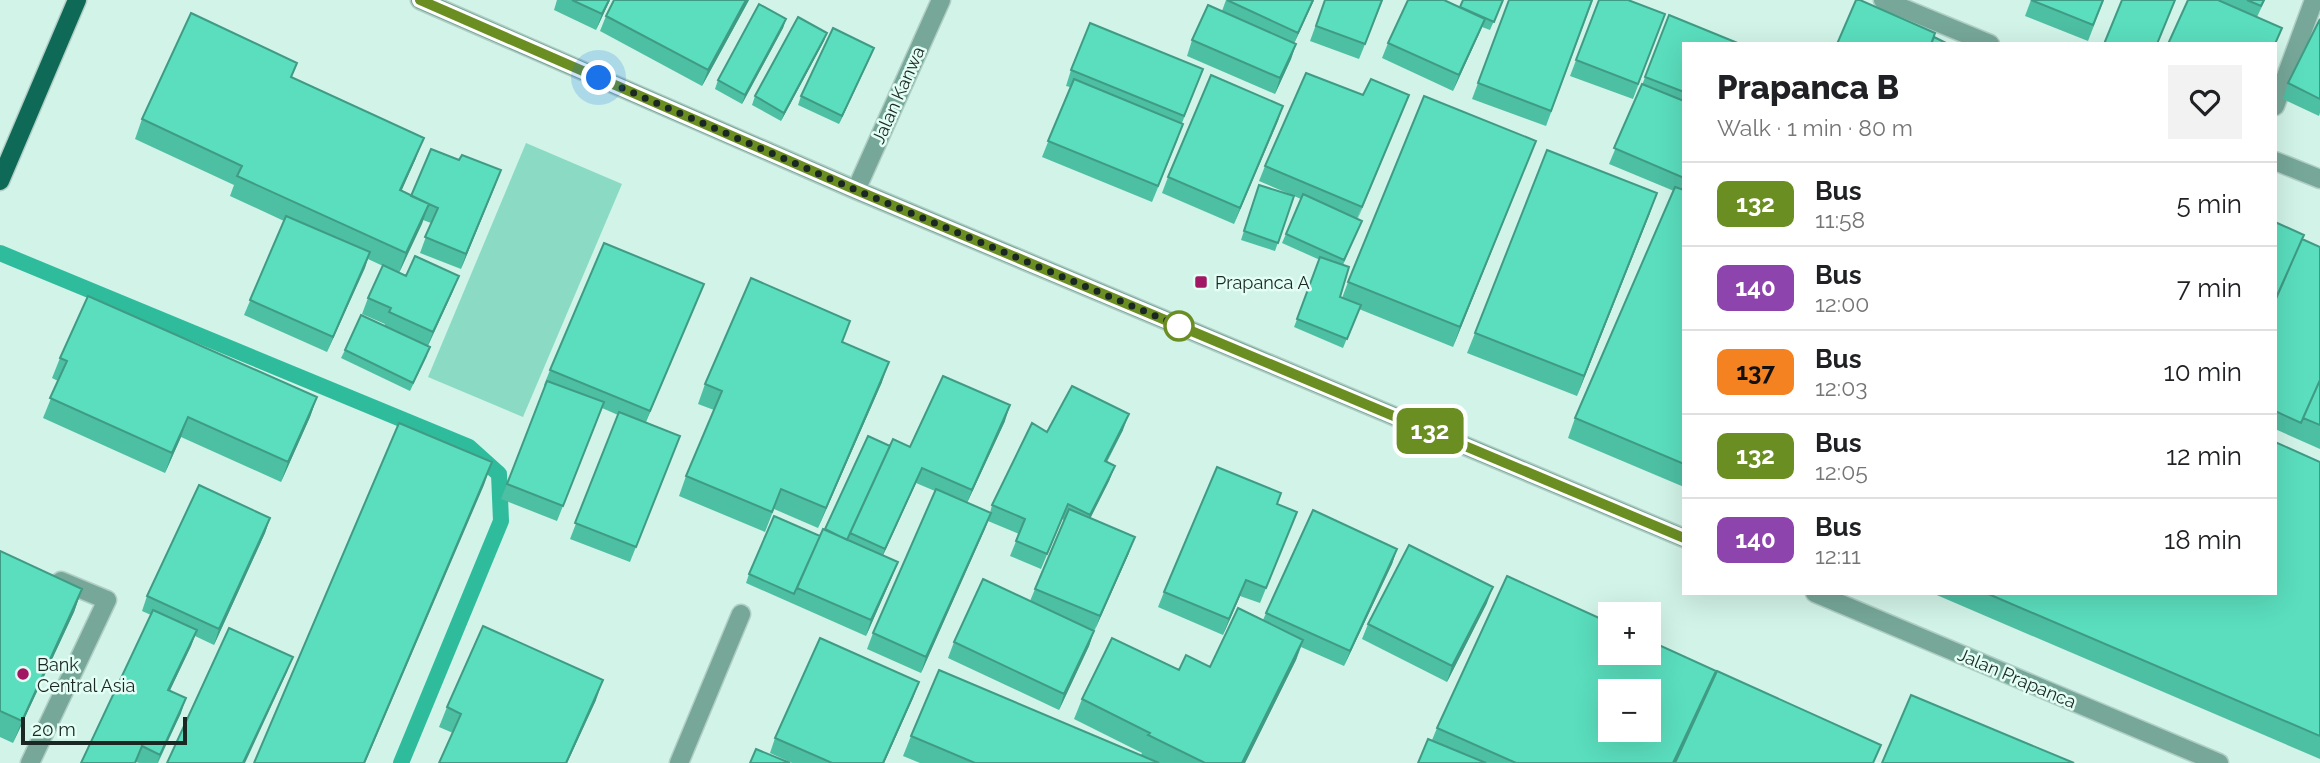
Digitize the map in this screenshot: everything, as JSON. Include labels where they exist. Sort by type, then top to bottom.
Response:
[{"type":"main road","points":[[0,181],[78,0]]},
{"type":"street","points":[[420,0],[856,190],[1682,537]]},
{"type":"street","name":"Jalan Kanwa","points":[[856,190],[941,0]]},
{"type":"street","points":[[1883,0],[1985,42]]},
{"type":"street","points":[[2277,101],[2314,0]]},
{"type":"street","points":[[2277,162],[2320,179]]},
{"type":"street","points":[[30,763],[107,600],[47,576]]},
{"type":"street","name":"Jalan Prapanca","points":[[1820,595],[2219,763]]},
{"type":"street","points":[[679,763],[741,614]]},
{"type":"green space","points":[[526,143],[622,184],[523,417],[428,377]]},
{"type":"building","points":[[572,0],[609,0],[602,14]]},
{"type":"building","points":[[614,0],[746,0],[708,70],[606,16]]},
{"type":"building","points":[[1227,0],[1313,0],[1298,33]]},
{"type":"building","points":[[1325,0],[1382,0],[1365,44],[1316,26]]},
{"type":"building","points":[[1408,0],[1444,0],[1485,19],[1459,75],[1388,43]]},
{"type":"building","points":[[1463,0],[1503,0],[1494,22],[1460,7]]},
{"type":"building","points":[[1509,0],[1592,0],[1551,111],[1478,83]]},
{"type":"building","points":[[1599,0],[1628,0],[1665,14],[1638,84],[1576,60]]},
{"type":"building","points":[[1856,0],[1935,33],[1932,42],[1838,42]]},
{"type":"building","points":[[2031,0],[2103,0],[2093,25]]},
{"type":"building","points":[[2122,0],[2175,0],[2158,42],[2105,42]]},
{"type":"building","points":[[2188,0],[2218,0],[2282,28],[2276,42],[2169,42]]},
{"type":"building","points":[[2247,0],[2264,0],[2261,6]]},
{"type":"building","points":[[759,4],[786,19],[745,95],[718,80]]},
{"type":"building","points":[[1208,5],[1296,44],[1280,78],[1192,40]]},
{"type":"building","points":[[191,13],[297,63],[291,77],[424,138],[400,190],[429,204],[406,253],[237,176],[242,166],[142,119]]},
{"type":"building","points":[[1669,15],[1735,42],[1682,42],[1682,91],[1645,77]]},
{"type":"building","points":[[798,17],[827,33],[784,113],[755,96]]},
{"type":"building","points":[[2320,19],[2320,99],[2288,83]]},
{"type":"building","points":[[1090,23],[1203,69],[1184,116],[1071,70]]},
{"type":"building","points":[[833,28],[874,48],[842,116],[801,96]]},
{"type":"building","points":[[1306,73],[1363,95],[1371,79],[1409,95],[1362,207],[1265,166]]},
{"type":"building","points":[[1211,75],[1283,106],[1240,208],[1168,177]]},
{"type":"building","points":[[1074,79],[1183,124],[1158,186],[1048,141]]},
{"type":"building","points":[[1642,84],[1682,100],[1682,177],[1614,148]]},
{"type":"building","points":[[1424,96],[1536,141],[1460,327],[1348,282]]},
{"type":"building","points":[[431,149],[459,160],[462,155],[501,170],[466,254],[425,237],[438,208],[411,196]]},
{"type":"building","points":[[1547,150],[1657,193],[1584,376],[1475,333]]},
{"type":"building","points":[[1259,185],[1294,196],[1278,243],[1244,231]]},
{"type":"building","points":[[1675,187],[1682,189],[1682,463],[1575,418]]},
{"type":"building","points":[[1303,194],[1362,221],[1344,260],[1286,234]]},
{"type":"building","points":[[286,216],[370,252],[333,337],[250,300]]},
{"type":"building","points":[[2277,223],[2304,235],[2277,296]]},
{"type":"building","points":[[2302,239],[2320,247],[2320,380],[2301,423],[2277,412],[2277,296]]},
{"type":"building","points":[[604,243],[704,284],[650,411],[550,370]]},
{"type":"building","points":[[415,256],[459,276],[433,332],[389,312],[391,308],[368,298],[383,265],[406,276]]},
{"type":"building","points":[[1320,257],[1349,267],[1340,297],[1361,305],[1347,339],[1297,319]]},
{"type":"building","points":[[751,278],[850,321],[842,342],[889,362],[826,508],[781,489],[772,512],[686,476],[722,391],[705,384]]},
{"type":"building","points":[[88,296],[317,397],[288,462],[188,417],[172,453],[50,398],[67,361],[60,358]]},
{"type":"building","points":[[361,315],[430,347],[413,383],[345,350]]},
{"type":"building","points":[[943,376],[1010,405],[972,490],[922,468],[885,549],[850,533],[893,439],[910,447]]},
{"type":"building","points":[[2320,380],[2320,425],[2303,418]]},
{"type":"building","points":[[547,381],[604,402],[563,506],[507,484]]},
{"type":"building","points":[[1072,386],[1129,414],[1105,461],[1115,466],[1090,515],[1068,504],[1047,554],[1016,541],[1025,519],[992,505],[1032,423],[1047,432]]},
{"type":"building","points":[[619,412],[680,436],[636,547],[575,523]]},
{"type":"building","points":[[399,423],[492,462],[364,763],[254,763]]},
{"type":"building","points":[[868,436],[890,446],[847,540],[825,529]]},
{"type":"building","points":[[2277,443],[2320,462],[2320,736],[1991,595],[2277,595]]},
{"type":"building","points":[[1217,467],[1281,493],[1277,504],[1297,512],[1266,588],[1246,580],[1229,619],[1164,592]]},
{"type":"building","points":[[199,485],[270,518],[219,629],[147,596]]},
{"type":"building","points":[[936,489],[991,513],[926,657],[873,633]]},
{"type":"building","points":[[1069,509],[1135,537],[1100,616],[1035,589]]},
{"type":"building","points":[[1313,510],[1397,549],[1350,651],[1266,613]]},
{"type":"building","points":[[774,516],[820,536],[794,594],[749,574]]},
{"type":"building","points":[[823,529],[898,562],[871,620],[797,588]]},
{"type":"building","points":[[1409,545],[1493,587],[1452,666],[1368,624]]},
{"type":"building","name":"Bank Central Asia","points":[[0,551],[82,589],[22,721],[0,711]]},
{"type":"building","points":[[1507,576],[1598,618],[1598,665],[1661,665],[1661,646],[1716,671],[1673,763],[1516,763],[1437,728]]},
{"type":"building","points":[[983,579],[1094,631],[1064,694],[954,642]]},
{"type":"building","points":[[1238,608],[1303,640],[1242,763],[1205,763],[1082,699],[1112,638],[1179,670],[1186,655],[1210,667]]},
{"type":"building","points":[[153,610],[197,630],[168,690],[186,698],[160,755],[142,746],[135,763],[81,763]]},
{"type":"building","points":[[483,626],[603,680],[566,763],[439,763],[461,714],[447,707]]},
{"type":"building","points":[[229,628],[293,657],[243,763],[167,763]]},
{"type":"building","points":[[820,638],[919,682],[883,763],[832,763],[775,738]]},
{"type":"building","points":[[939,670],[1159,763],[975,763],[911,736]]},
{"type":"building","points":[[1717,671],[1881,745],[1873,763],[1675,763]]},
{"type":"building","points":[[1911,695],[2074,763],[1882,763]]},
{"type":"building","points":[[1428,739],[1486,763],[1418,763]]},
{"type":"building","points":[[756,749],[790,763],[750,763]]},
{"type":"waterway","points":[[0,253],[469,447],[499,474],[501,521],[401,763]]},
{"type":"bus line","name":"132","points":[[420,0],[856,190],[1682,537]]},
{"type":"place","name":"Prapanca A","points":[[1201,282]]},
{"type":"place","name":"Bank Central Asia","points":[[23,674]]},
{"type":"route","points":[[599,78],[1182,327],[1179,326]]}]
